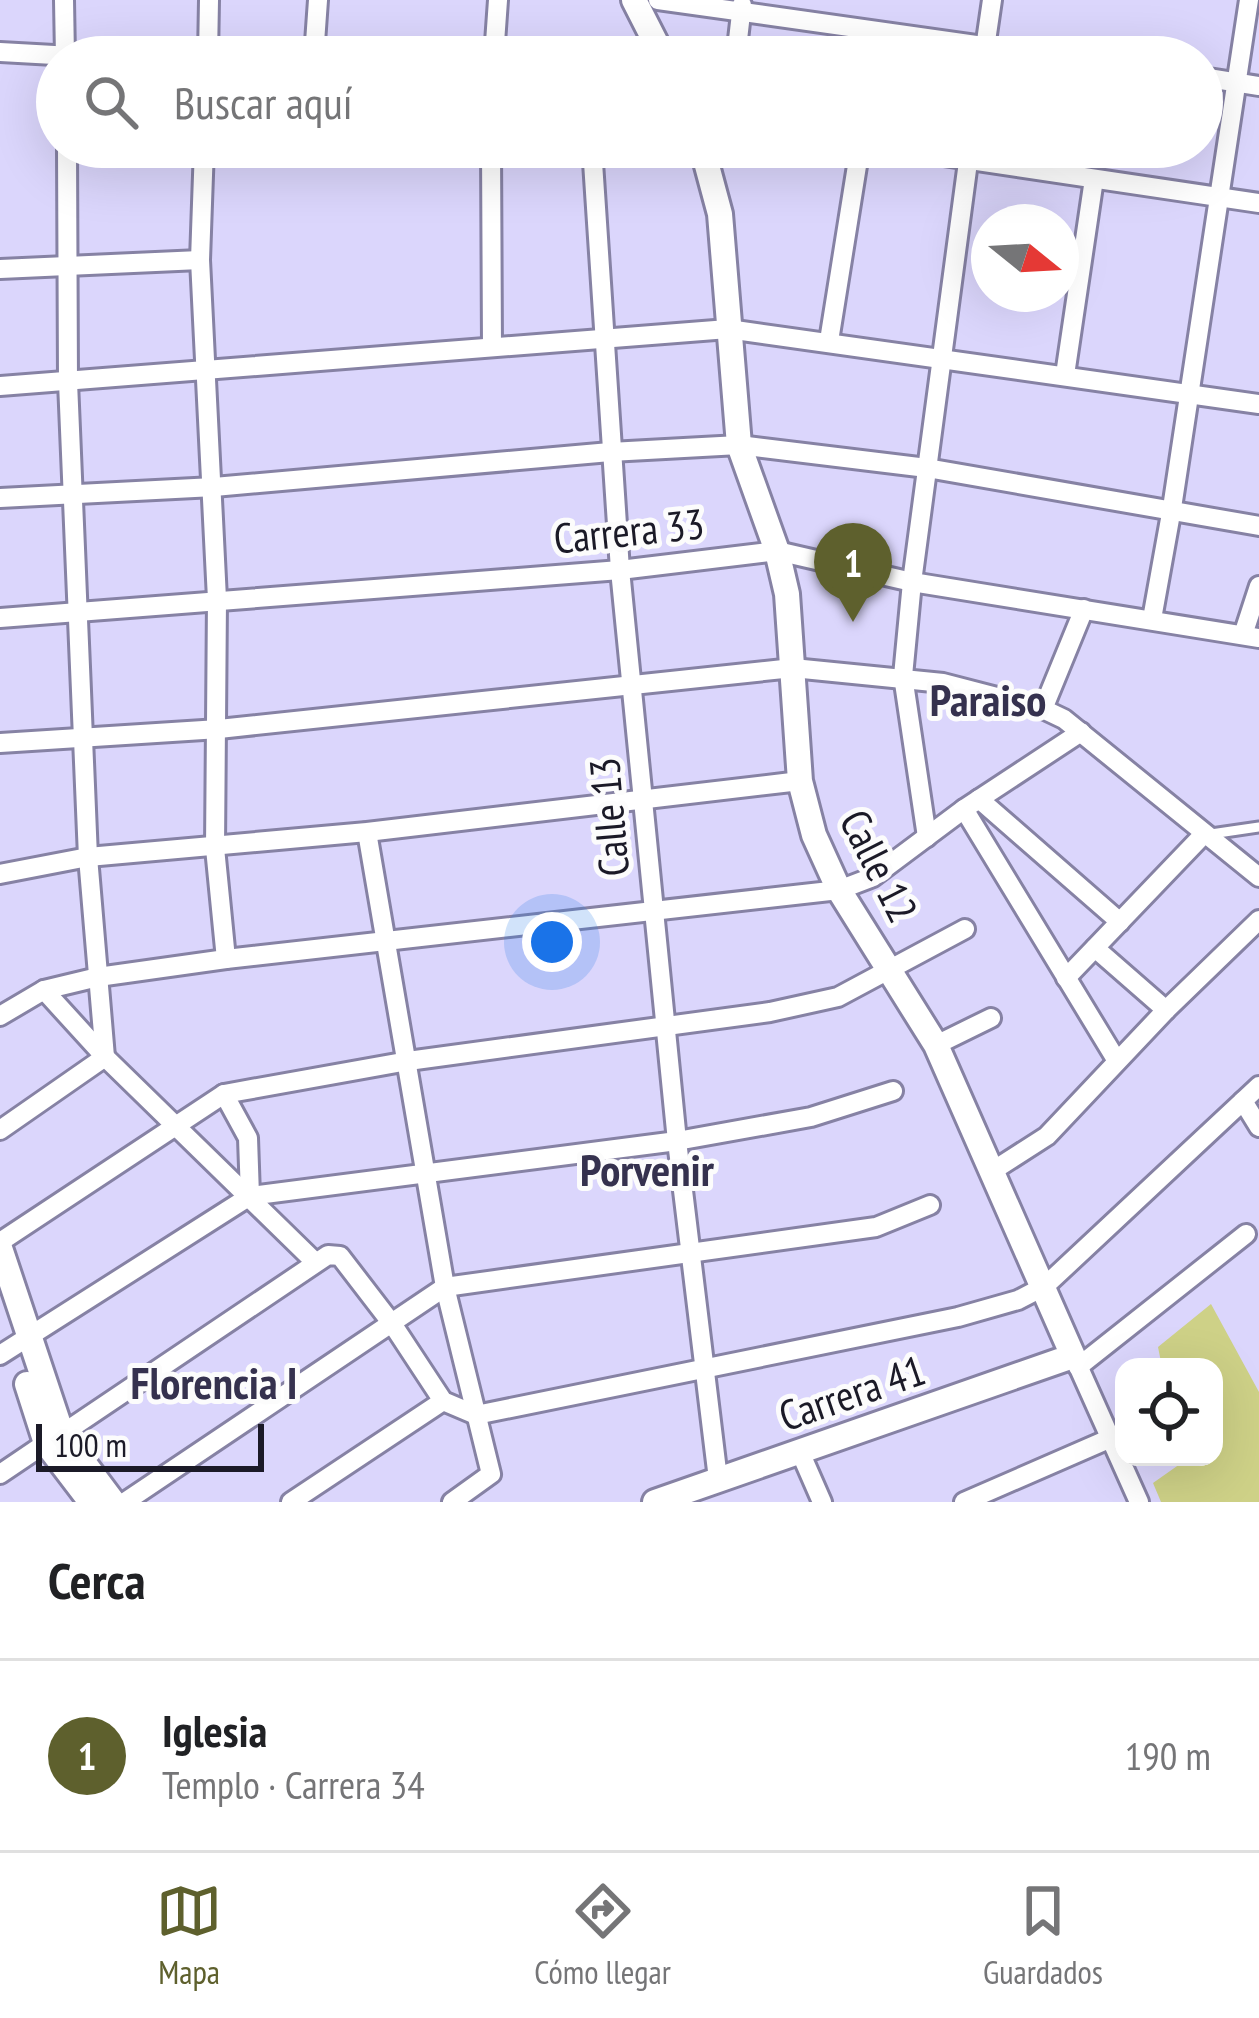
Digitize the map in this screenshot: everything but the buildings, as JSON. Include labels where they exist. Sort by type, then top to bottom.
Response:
[{"type":"street","points":[[64,0],[65,36]]},
{"type":"street","points":[[208,0],[208,36]]},
{"type":"street","points":[[315,36],[318,0]]},
{"type":"street","points":[[495,36],[498,0]]},
{"type":"street","points":[[634,0],[652,36]]},
{"type":"street","points":[[658,0],[742,6],[904,36]]},
{"type":"street","points":[[987,36],[992,0]]},
{"type":"street","points":[[1223,154],[1249,0]]},
{"type":"street","points":[[738,36],[742,6]]},
{"type":"street","points":[[0,52],[36,54]]},
{"type":"street","points":[[1223,80],[1259,86]]},
{"type":"street","points":[[67,168],[68,382],[88,857],[105,1057]]},
{"type":"street","points":[[203,168],[200,260],[217,599],[215,848],[226,959]]},
{"type":"street","points":[[491,168],[492,347]]},
{"type":"street","name":"Calle 13","points":[[593,168],[620,570],[677,1141],[718,1479]]},
{"type":"street","name":"Calle 12","points":[[708,168],[721,214],[739,445],[777,550],[787,594],[800,781],[814,835],[839,890],[936,1045],[1139,1502]]},
{"type":"street","points":[[829,340],[857,168]]},
{"type":"street","points":[[927,837],[903,676],[967,168]]},
{"type":"street","points":[[1041,168],[1259,203]]},
{"type":"street","points":[[1152,619],[1221,168]]},
{"type":"street","points":[[1065,375],[1094,179]]},
{"type":"street","points":[[0,269],[200,260]]},
{"type":"street","points":[[0,386],[728,329],[1259,404]]},
{"type":"street","points":[[0,498],[214,487],[739,445],[927,468],[1259,526]]},
{"type":"street","name":"Carrera 33","points":[[0,618],[620,570],[777,550],[912,582],[1251,636]]},
{"type":"street","points":[[1251,636],[1259,586]]},
{"type":"street","points":[[1043,709],[1084,609]]},
{"type":"street","points":[[0,743],[219,729],[793,668],[903,676],[1043,709],[1081,732],[1259,877]]},
{"type":"street","points":[[0,1016],[44,990],[98,977],[839,890],[873,877],[1081,732]]},
{"type":"street","points":[[0,874],[88,857],[367,832],[800,781]]},
{"type":"street","points":[[972,804],[1120,922]]},
{"type":"street","points":[[972,804],[1066,978],[1117,1061]]},
{"type":"street","points":[[367,832],[445,1287],[491,1474],[452,1502]]},
{"type":"street","points":[[1066,978],[1203,835]]},
{"type":"street","points":[[994,1170],[1047,1136],[1259,920]]},
{"type":"street","points":[[14,1346],[0,1245],[224,1094],[408,1061],[770,1012],[838,997],[964,928]]},
{"type":"street","points":[[1095,948],[1166,1010]]},
{"type":"street","points":[[44,990],[105,1057],[314,1261]]},
{"type":"street","points":[[936,1045],[991,1018]]},
{"type":"street","points":[[0,1130],[105,1057]]},
{"type":"street","points":[[0,1474],[328,1255],[340,1256],[443,1401],[476,1415],[958,1317],[1018,1300],[1045,1286],[1259,1086]]},
{"type":"street","points":[[14,1346],[250,1196],[677,1141],[811,1117],[893,1091]]},
{"type":"street","points":[[224,1094],[248,1138],[250,1196]]},
{"type":"street","points":[[1243,1101],[1259,1127]]},
{"type":"street","points":[[125,1502],[445,1287],[876,1227],[930,1205]]},
{"type":"street","name":"Carrera 41","points":[[658,1501],[1076,1361],[1246,1234]]},
{"type":"street","points":[[0,1301],[54,1438],[91,1502]]},
{"type":"street","points":[[291,1502],[443,1401]]},
{"type":"street","points":[[54,1438],[113,1502]]},
{"type":"street","points":[[964,1502],[1111,1438]]},
{"type":"street","points":[[801,1454],[822,1502]]},
{"type":"lane","points":[[1203,835],[1259,827]]},
{"type":"green space","points":[[1211,1304],[1259,1392],[1259,1502],[1161,1502],[1153,1483],[1177,1466],[1223,1466],[1223,1358],[1160,1358],[1158,1347]]},
{"type":"place","name":"Iglesia","points":[[853,622]]},
{"type":"district","name":"Paraiso","points":[[988,700]]},
{"type":"district","name":"Porvenir","points":[[647,1170]]},
{"type":"district","name":"Florencia I","points":[[214,1383]]}]
